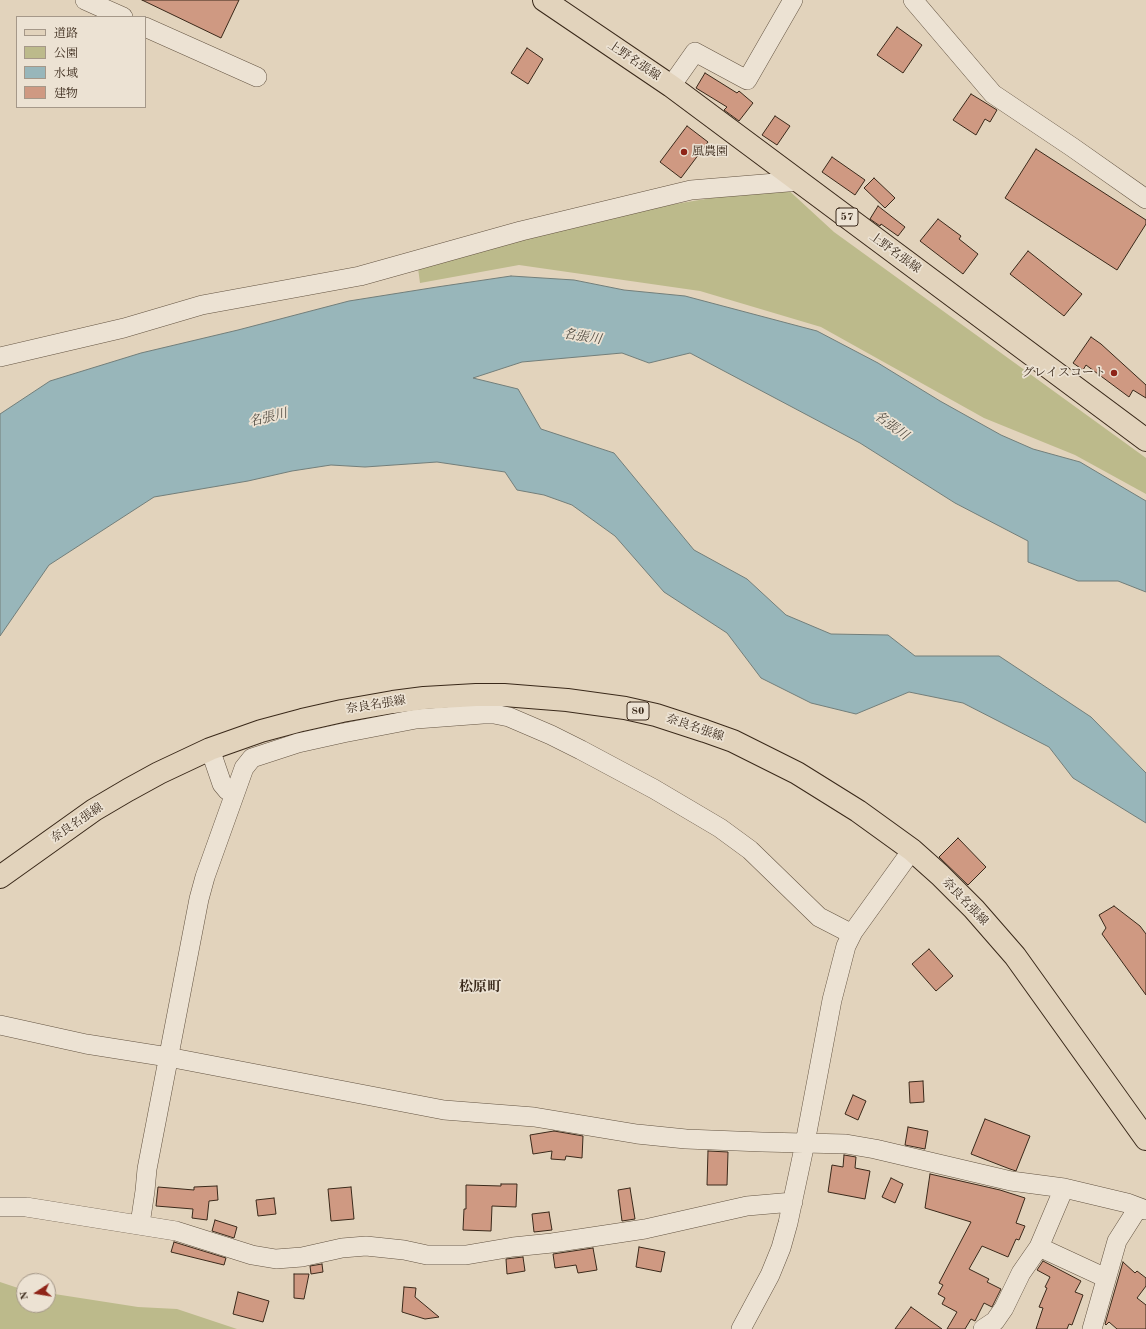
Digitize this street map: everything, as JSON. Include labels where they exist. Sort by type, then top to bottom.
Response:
[{"type":"main road","name":"上野名張線","points":[[544,0],[672,86],[1146,440]]},
{"type":"main road","name":"奈良名張線","points":[[0,877],[63,832],[121,794],[180,763],[210,749],[261,731],[302,720],[342,711],[424,698],[476,695],[544,697],[600,704],[656,715],[700,729],[733,742],[797,773],[826,790],[912,850],[974,909],[1015,956],[1146,1139]]},
{"type":"street","points":[[85,0],[121,16]]},
{"type":"street","points":[[672,86],[695,52],[747,80],[793,0]]},
{"type":"street","points":[[912,0],[993,94],[1146,198]]},
{"type":"street","points":[[146,27],[257,77]]},
{"type":"street","points":[[0,356],[124,328],[202,305],[360,276],[521,230],[691,190],[800,181]]},
{"type":"street","points":[[140,1224],[147,1169],[202,886],[244,768],[252,758],[292,745],[343,733],[416,720],[494,714],[509,718],[551,735],[581,750],[654,789],[720,828],[750,850],[819,917],[852,934]]},
{"type":"street","points":[[210,749],[222,784],[234,795]]},
{"type":"street","points":[[741,1329],[770,1275],[780,1248],[793,1202],[832,1000],[839,968],[846,946],[852,934],[912,850]]},
{"type":"street","points":[[0,1025],[86,1044],[168,1057],[444,1110],[534,1117],[637,1134],[679,1138],[846,1144],[1011,1181],[1064,1188],[1127,1203],[1142,1209],[1117,1241],[1092,1329]]},
{"type":"street","points":[[983,1329],[995,1321],[1004,1308],[1021,1273],[1039,1247],[1064,1188]]},
{"type":"street","points":[[0,1207],[26,1207],[140,1224],[176,1231],[252,1256],[276,1259],[302,1257],[342,1248],[366,1246],[404,1250],[427,1255],[466,1255],[513,1246],[552,1243],[645,1229],[747,1206],[793,1202]]},
{"type":"street","points":[[1039,1247],[1106,1278]]},
{"type":"green space","points":[[784,186],[834,232],[1146,458],[1146,494],[1075,455],[984,418],[821,327],[700,291],[519,265],[420,283],[418,268],[499,244],[657,207]]},
{"type":"green space","points":[[0,1282],[16,1287],[16,1313],[56,1313],[56,1294],[138,1307],[177,1309],[237,1329],[0,1329]]},
{"type":"water","name":"名張川","points":[[511,276],[574,280],[624,290],[685,296],[817,331],[878,363],[940,401],[1001,435],[1033,449],[1080,462],[1146,501],[1146,592],[1118,581],[1078,581],[1028,562],[1028,541],[955,503],[860,443],[690,353],[649,363],[622,353],[522,362],[473,378],[518,389],[541,429],[614,453],[694,550],[747,579],[786,615],[831,634],[888,635],[915,656],[999,656],[1091,717],[1146,773],[1146,823],[1073,778],[1049,747],[963,703],[909,692],[856,714],[811,703],[761,678],[727,633],[664,592],[615,536],[572,505],[544,495],[517,490],[505,472],[437,462],[365,467],[331,465],[154,497],[49,565],[0,636],[0,414],[50,381],[141,353],[238,330],[349,301]]},
{"type":"building","points":[[142,0],[239,0],[221,38]]},
{"type":"building","points":[[897,27],[922,45],[903,73],[877,55]]},
{"type":"building","points":[[527,48],[543,59],[528,84],[511,73]]},
{"type":"building","points":[[705,73],[737,93],[739,91],[753,103],[739,121],[724,110],[727,107],[696,88]]},
{"type":"building","points":[[971,94],[997,110],[990,122],[985,119],[976,135],[953,120]]},
{"type":"building","points":[[775,116],[790,126],[777,145],[762,135]]},
{"type":"building","name":"風農園","points":[[687,126],[708,142],[681,178],[660,162]]},
{"type":"building","points":[[1036,149],[1146,220],[1146,224],[1117,270],[1005,198]]},
{"type":"building","points":[[832,157],[865,180],[855,195],[822,172]]},
{"type":"building","points":[[874,178],[895,198],[885,208],[864,188]]},
{"type":"building","points":[[878,206],[905,227],[898,236],[881,224],[880,226],[870,219]]},
{"type":"building","points":[[938,219],[961,236],[959,239],[978,254],[963,274],[920,241]]},
{"type":"building","points":[[1028,251],[1082,294],[1064,316],[1010,274]]},
{"type":"building","name":"グレイスコート","points":[[1091,337],[1101,344],[1146,385],[1146,398],[1133,390],[1129,397],[1086,365],[1083,370],[1073,363]]},
{"type":"building","points":[[958,838],[986,867],[968,885],[939,857]]},
{"type":"building","points":[[1114,906],[1140,926],[1146,934],[1146,995],[1102,934],[1106,928],[1099,915]]},
{"type":"building","points":[[929,949],[953,976],[936,991],[912,964]]},
{"type":"building","points":[[923,1081],[924,1102],[910,1103],[909,1082]]},
{"type":"building","points":[[853,1095],[866,1101],[858,1120],[845,1114]]},
{"type":"building","points":[[985,1119],[1030,1136],[1016,1171],[971,1154]]},
{"type":"building","points":[[908,1127],[928,1131],[925,1149],[905,1145]]},
{"type":"building","points":[[554,1131],[583,1136],[582,1158],[566,1156],[565,1160],[551,1159],[552,1151],[533,1154],[530,1135]]},
{"type":"building","points":[[708,1151],[728,1152],[727,1185],[707,1185]]},
{"type":"building","points":[[844,1155],[856,1157],[855,1168],[870,1171],[865,1199],[828,1192],[832,1165],[843,1167]]},
{"type":"building","points":[[930,1174],[1000,1190],[1025,1198],[1016,1223],[1025,1226],[1019,1240],[1016,1239],[1008,1257],[982,1246],[969,1269],[989,1279],[987,1282],[1001,1289],[992,1307],[984,1303],[975,1321],[971,1319],[965,1329],[947,1329],[957,1312],[942,1304],[945,1298],[938,1294],[943,1285],[939,1283],[971,1222],[925,1208]]},
{"type":"building","points":[[891,1178],[903,1184],[895,1203],[882,1197]]},
{"type":"building","points":[[501,1184],[517,1184],[516,1207],[492,1206],[491,1231],[463,1230],[464,1209],[466,1209],[466,1185],[501,1186]]},
{"type":"building","points":[[217,1186],[218,1200],[209,1201],[207,1220],[192,1218],[193,1209],[156,1206],[158,1187],[194,1190],[194,1187]]},
{"type":"building","points":[[351,1187],[354,1219],[331,1221],[328,1189]]},
{"type":"building","points":[[630,1188],[635,1219],[622,1221],[618,1190]]},
{"type":"building","points":[[274,1198],[276,1214],[258,1216],[256,1200]]},
{"type":"building","points":[[549,1212],[552,1230],[534,1232],[532,1214]]},
{"type":"building","points":[[215,1220],[237,1227],[234,1238],[212,1231]]},
{"type":"building","points":[[174,1242],[226,1258],[224,1265],[171,1252]]},
{"type":"building","points":[[639,1247],[665,1252],[661,1272],[636,1267]]},
{"type":"building","points":[[593,1248],[597,1270],[578,1273],[576,1265],[555,1268],[553,1254]]},
{"type":"building","points":[[523,1257],[525,1271],[507,1274],[506,1259]]},
{"type":"building","points":[[1043,1261],[1081,1281],[1075,1292],[1083,1295],[1072,1325],[1069,1324],[1067,1329],[1036,1329],[1043,1308],[1039,1307],[1047,1288],[1045,1287],[1050,1277],[1037,1270]]},
{"type":"building","points":[[1123,1262],[1135,1273],[1137,1271],[1146,1278],[1146,1286],[1137,1298],[1146,1305],[1146,1329],[1117,1329],[1109,1322],[1106,1325],[1105,1324]]},
{"type":"building","points":[[322,1264],[323,1272],[311,1274],[310,1266]]},
{"type":"building","points":[[294,1274],[309,1274],[304,1299],[294,1298]]},
{"type":"building","points":[[404,1287],[416,1288],[415,1297],[439,1317],[425,1319],[402,1312]]},
{"type":"building","points":[[238,1292],[269,1301],[263,1322],[233,1314]]},
{"type":"building","points":[[911,1307],[942,1329],[895,1329]]},
{"type":"place","name":"風農園","points":[[684,152]]},
{"type":"place","name":"グレイスコート","points":[[1114,373]]},
{"type":"district","name":"松原町","points":[[480,987]]}]
